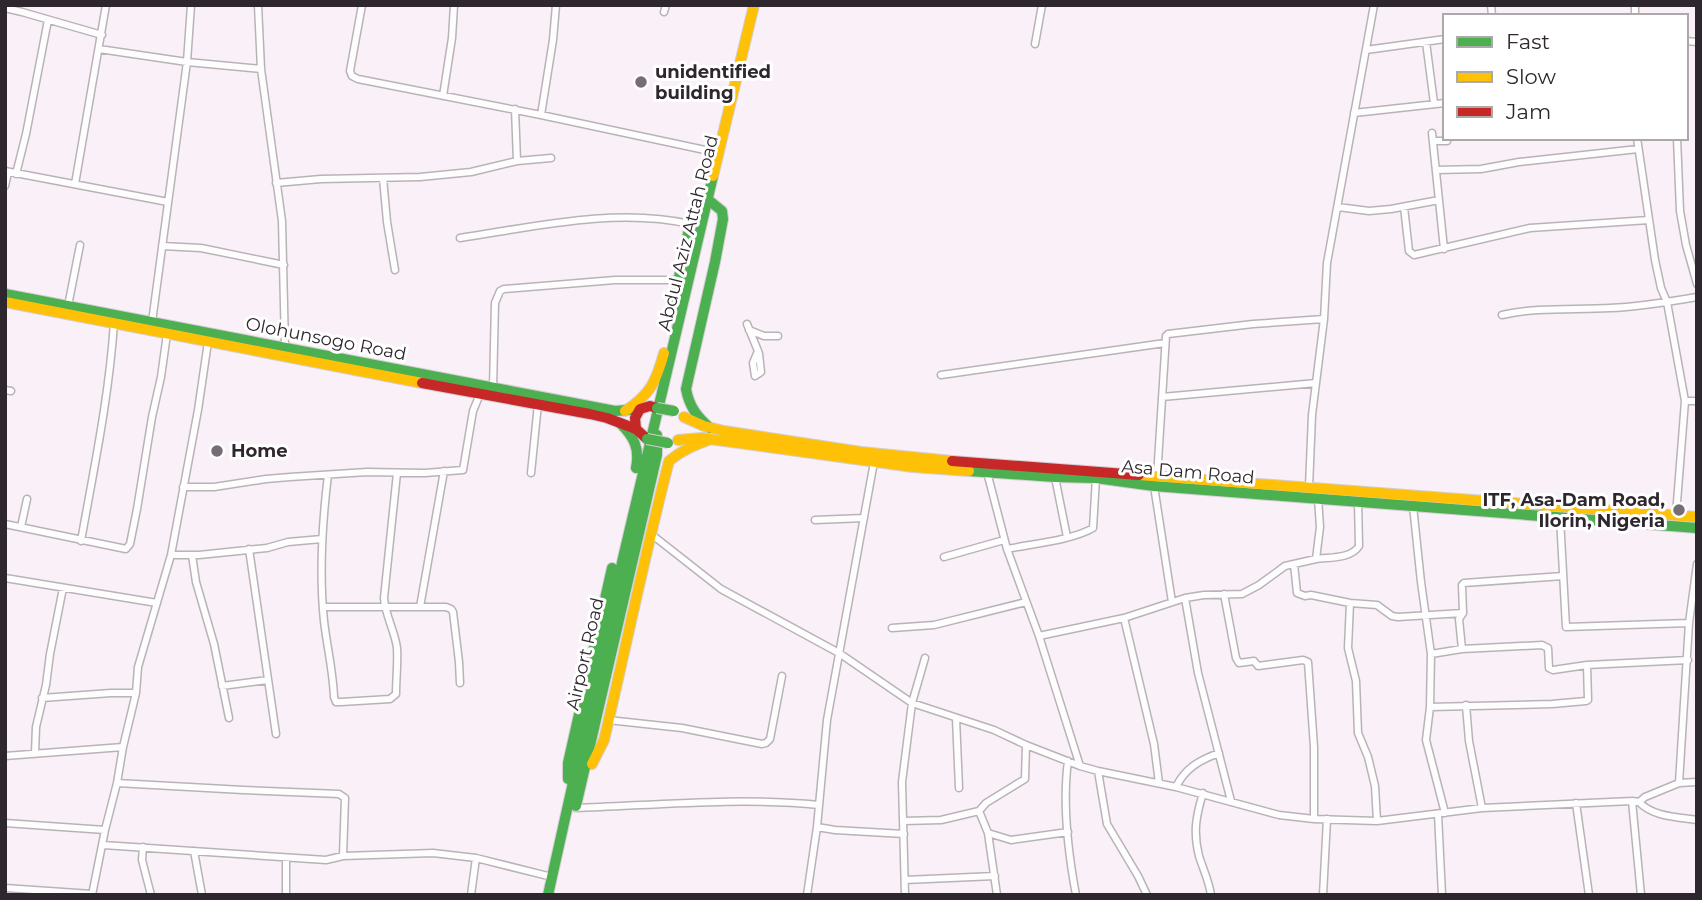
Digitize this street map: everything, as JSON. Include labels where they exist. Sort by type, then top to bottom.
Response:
[{"type":"main road","name":"Abdul Aziz Attah Road","points":[[657,423],[756,5]]},
{"type":"main road","name":"Abdul Aziz Attah Road","points":[[710,197],[722,168],[756,5]]},
{"type":"main road","points":[[710,197],[722,211],[723,219],[679,414],[685,428],[673,441],[604,740],[575,795],[568,780],[568,762],[639,452],[642,435],[635,418],[649,407],[663,356],[690,223],[710,197]]},
{"type":"main road","name":"Olohunsogo Road","points":[[5,294],[285,347],[480,394],[590,414],[620,423],[642,435],[673,441]]},
{"type":"main road","name":"Olohunsogo Road","points":[[5,302],[208,342],[493,388],[615,411],[649,407]]},
{"type":"main road","points":[[625,411],[646,396],[655,385]]},
{"type":"main road","points":[[669,461],[711,434],[691,408],[686,389]]},
{"type":"main road","name":"Asa Dam Road","points":[[649,407],[679,414],[711,434],[874,462],[1055,477],[1112,477]]},
{"type":"main road","points":[[620,423],[632,435],[639,452]]},
{"type":"main road","name":"Airport Road","points":[[548,895],[575,795],[657,455],[657,423]]},
{"type":"main road","name":"Asa Dam Road","points":[[673,441],[702,438],[711,434],[897,456],[1318,498],[1560,517],[1697,517]]},
{"type":"main road","name":"Asa Dam Road","points":[[1156,481],[1309,488],[1618,516],[1697,528]]},
{"type":"main road","name":"Airport Road","points":[[556,895],[576,808],[575,795]]},
{"type":"street","points":[[75,184],[106,5]]},
{"type":"street","points":[[152,322],[187,62],[191,5]]},
{"type":"street","points":[[258,5],[261,69],[282,221],[285,347]]},
{"type":"street","points":[[362,5],[350,71],[352,76],[358,79],[719,153]]},
{"type":"street","points":[[443,96],[454,5]]},
{"type":"street","points":[[541,115],[556,5]]},
{"type":"street","points":[[1035,44],[1042,5]]},
{"type":"street","points":[[1309,488],[1312,415],[1324,319],[1327,263],[1374,5]]},
{"type":"street","points":[[5,8],[22,8],[48,20],[102,35]]},
{"type":"street","points":[[5,186],[26,134],[48,20]]},
{"type":"street","points":[[1366,50],[1443,39]]},
{"type":"street","points":[[1426,42],[1434,103]]},
{"type":"street","points":[[99,49],[187,62],[261,69]]},
{"type":"street","points":[[1354,113],[1443,103]]},
{"type":"street","points":[[515,110],[517,161]]},
{"type":"street","points":[[1443,140],[1432,137],[1444,249]]},
{"type":"street","points":[[1637,140],[1655,260],[1667,302],[1685,401],[1676,515]]},
{"type":"street","points":[[1677,140],[1680,211],[1697,284]]},
{"type":"street","points":[[1436,170],[1481,169],[1519,162],[1638,149]]},
{"type":"street","points":[[276,183],[321,179],[420,177],[471,172],[517,161],[551,158]]},
{"type":"street","points":[[10,172],[168,202]]},
{"type":"street","points":[[383,178],[395,270]]},
{"type":"street","points":[[1338,206],[1369,211],[1439,200]]},
{"type":"street","points":[[1404,207],[1409,251],[1414,255],[1530,229],[1649,220]]},
{"type":"street","points":[[460,238],[613,217],[690,223]]},
{"type":"street","points":[[68,306],[80,245]]},
{"type":"street","points":[[162,246],[201,248],[284,265]]},
{"type":"street","points":[[493,388],[495,303],[500,291],[508,287],[615,279],[679,280]]},
{"type":"street","points":[[1502,315],[1519,311],[1612,308],[1697,297]]},
{"type":"street","points":[[1172,602],[1156,481],[1165,338],[1168,334],[1324,319]]},
{"type":"street","points":[[81,541],[104,416],[114,323]]},
{"type":"street","points":[[758,351],[748,327],[764,336],[778,337]]},
{"type":"street","points":[[5,524],[126,549],[130,544],[167,334]]},
{"type":"street","points":[[5,888],[92,895],[136,693],[138,667],[171,555],[208,342]]},
{"type":"street","points":[[942,375],[1165,343]]},
{"type":"street","points":[[1161,397],[1316,383]]},
{"type":"street","points":[[183,487],[214,488],[266,479],[367,472],[425,473],[463,470],[473,411],[480,394]]},
{"type":"street","points":[[1685,401],[1697,401]]},
{"type":"street","points":[[531,473],[538,404]]},
{"type":"street","points":[[807,895],[817,827],[827,720],[874,462]]},
{"type":"street","points":[[420,607],[444,471]]},
{"type":"street","points":[[987,472],[1004,540],[1039,636],[1080,766]]},
{"type":"street","points":[[328,475],[322,540],[324,607],[334,697],[336,702],[341,702],[390,699],[396,694],[397,648],[384,607],[397,473]]},
{"type":"street","points":[[1055,477],[1067,537]]},
{"type":"street","points":[[1007,549],[1067,537],[1093,528],[1096,478]]},
{"type":"street","points":[[1316,559],[1320,538],[1318,498]]},
{"type":"street","points":[[21,527],[27,499]]},
{"type":"street","points":[[1039,636],[1124,618],[1185,598],[1242,594],[1253,590],[1285,566],[1350,554],[1359,546],[1359,501]]},
{"type":"street","points":[[1413,506],[1432,654],[1426,740],[1441,814],[1442,895]]},
{"type":"street","points":[[1560,517],[1566,627],[1689,624]]},
{"type":"street","points":[[815,520],[864,518]]},
{"type":"street","points":[[650,533],[721,589],[839,653],[912,703],[994,730],[1080,766],[1203,793],[1279,815],[1377,821],[1482,808],[1636,802],[1679,783],[1697,782]]},
{"type":"street","points":[[171,555],[249,550],[289,542],[322,540]]},
{"type":"street","points":[[944,557],[1004,540]]},
{"type":"street","points":[[249,550],[276,734]]},
{"type":"street","points":[[192,555],[229,718]]},
{"type":"street","points":[[1294,564],[1297,593],[1377,605],[1392,616],[1462,613]]},
{"type":"street","points":[[1679,783],[1689,624],[1697,564]]},
{"type":"street","points":[[1462,649],[1458,619],[1462,613],[1464,583],[1563,576]]},
{"type":"street","points":[[5,578],[157,603]]},
{"type":"street","points":[[35,753],[36,727],[63,588]]},
{"type":"street","points":[[1224,594],[1239,663],[1254,661],[1258,666],[1303,660],[1308,662],[1314,747],[1314,819]]},
{"type":"street","points":[[1185,598],[1198,673],[1231,801]]},
{"type":"street","points":[[892,628],[934,625],[1026,602]]},
{"type":"street","points":[[1350,603],[1348,648],[1356,681],[1358,733],[1368,757],[1375,786],[1377,821]]},
{"type":"street","points":[[324,607],[451,609],[460,683]]},
{"type":"street","points":[[1124,618],[1154,744],[1159,783]]},
{"type":"street","points":[[1432,654],[1462,649],[1542,645],[1548,648],[1550,670],[1587,664],[1688,660]]},
{"type":"street","points":[[905,895],[902,782],[912,703],[925,658]]},
{"type":"street","points":[[1430,706],[1586,701],[1587,664]]},
{"type":"street","points":[[608,720],[682,728],[766,743],[770,739],[782,676]]},
{"type":"street","points":[[222,686],[268,680]]},
{"type":"street","points":[[42,698],[136,693]]},
{"type":"street","points":[[1466,705],[1469,741],[1482,808]]},
{"type":"street","points":[[956,718],[959,788]]},
{"type":"street","points":[[904,821],[941,820],[979,811],[986,803],[1025,779],[1026,745]]},
{"type":"street","points":[[5,756],[123,747]]},
{"type":"street","points":[[1176,787],[1188,769],[1219,753]]},
{"type":"street","points":[[1068,761],[1068,832],[1076,895]]},
{"type":"street","points":[[1097,771],[1107,824],[1147,895]]},
{"type":"street","points":[[117,783],[339,794],[345,798],[343,856]]},
{"type":"street","points":[[1203,793],[1195,827],[1198,853],[1211,895]]},
{"type":"street","points":[[576,808],[752,801],[819,805]]},
{"type":"street","points":[[1636,802],[1655,813],[1697,820]]},
{"type":"street","points":[[1636,802],[1641,895]]},
{"type":"street","points":[[1576,803],[1589,895]]},
{"type":"street","points":[[979,811],[988,833],[997,895]]},
{"type":"street","points":[[1323,895],[1327,819]]},
{"type":"street","points":[[5,823],[105,830]]},
{"type":"street","points":[[817,827],[904,834]]},
{"type":"street","points":[[988,833],[1011,840],[1068,832]]},
{"type":"street","points":[[103,845],[326,860],[343,856],[433,853],[476,858],[552,877]]},
{"type":"street","points":[[143,848],[142,860],[151,895]]},
{"type":"street","points":[[194,851],[202,895]]},
{"type":"street","points":[[286,858],[286,895]]},
{"type":"street","points":[[471,895],[476,858]]},
{"type":"street","points":[[905,880],[995,876]]},
{"type":"traffic: fast","points":[[548,895],[623,558],[713,176]]},
{"type":"traffic: fast","points":[[674,301],[690,224],[703,202]]},
{"type":"traffic: fast","points":[[710,428],[694,411],[686,389],[723,219],[722,211],[711,202]]},
{"type":"traffic: fast","points":[[5,294],[615,411],[640,409]]},
{"type":"traffic: fast","points":[[657,408],[674,411]]},
{"type":"traffic: fast","points":[[620,423],[635,443],[636,468]]},
{"type":"traffic: fast","points":[[576,806],[657,455],[657,435]]},
{"type":"traffic: fast","points":[[647,439],[668,443]]},
{"type":"traffic: fast","points":[[969,471],[1096,478],[1154,486],[1697,528]]},
{"type":"traffic: fast","points":[[568,779],[568,763],[612,568]]},
{"type":"traffic: slow","points":[[713,176],[754,5]]},
{"type":"traffic: slow","points":[[5,302],[422,383]]},
{"type":"traffic: slow","points":[[625,411],[651,387],[664,353]]},
{"type":"traffic: slow","points":[[684,417],[724,431],[861,452],[952,461]]},
{"type":"traffic: slow","points":[[678,440],[702,438],[913,467],[969,471]]},
{"type":"traffic: slow","points":[[592,764],[604,740],[669,461],[711,439]]},
{"type":"traffic: slow","points":[[1139,475],[1697,517]]},
{"type":"traffic: jam","points":[[422,383],[590,414],[636,429]]},
{"type":"traffic: jam","points":[[647,439],[636,429],[635,418],[640,409],[650,406],[657,408]]},
{"type":"traffic: jam","points":[[952,461],[1139,475]]},
{"type":"place","name":"unidentified building","points":[[641,82]]},
{"type":"place","name":"Home","points":[[217,451]]},
{"type":"place","name":"ITF, Asa-Dam Road, Ilorin, Nigeria","points":[[1679,510]]}]
